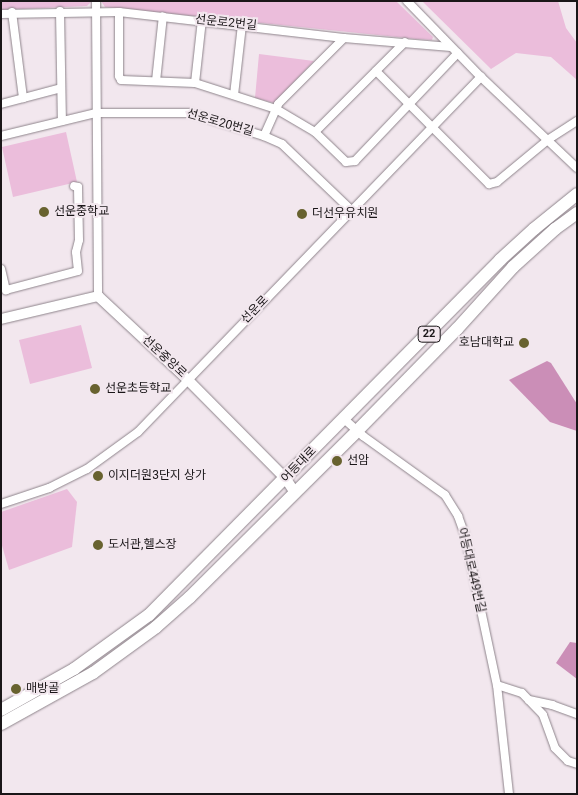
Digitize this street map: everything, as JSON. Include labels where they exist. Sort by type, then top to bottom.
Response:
[{"type":"main road","name":"어등대로","points":[[1,710],[74,669],[149,615],[500,260],[577,194]]},
{"type":"main road","name":"어등대로","points":[[1,724],[93,673],[156,626],[190,597],[457,329],[513,266],[555,229],[577,213]]},
{"type":"street","points":[[1,319],[98,296],[96,1]]},
{"type":"street","points":[[408,1],[450,47],[577,168]]},
{"type":"street","points":[[12,12],[23,98]]},
{"type":"street","name":"선운로2번길","points":[[1,14],[12,12],[119,12],[242,24],[344,38],[450,47]]},
{"type":"street","points":[[60,12],[62,121]]},
{"type":"street","points":[[119,12],[119,76],[125,82],[195,83],[276,109],[315,132],[346,162],[350,163],[411,105],[458,53]]},
{"type":"street","points":[[156,81],[164,16]]},
{"type":"street","points":[[195,83],[202,20]]},
{"type":"street","points":[[234,95],[242,24]]},
{"type":"street","points":[[264,136],[278,104],[344,38]]},
{"type":"street","points":[[315,132],[405,42]]},
{"type":"street","points":[[376,71],[489,184],[494,184],[549,140],[577,121]]},
{"type":"street","name":"선운로","points":[[1,504],[49,488],[95,464],[138,432],[481,77]]},
{"type":"street","points":[[1,104],[61,88]]},
{"type":"street","name":"선운로20번길","points":[[1,136],[96,113],[190,113],[264,136],[282,144],[352,211]]},
{"type":"street","points":[[1,269],[6,290],[78,271],[76,252],[79,240],[78,187],[74,186]]},
{"type":"street","name":"선운중앙로","points":[[98,296],[188,380],[286,478],[295,493]]},
{"type":"street","name":"어등대로449번길","points":[[343,418],[357,431],[445,495],[451,502],[465,535],[497,685],[509,794]]},
{"type":"street","points":[[497,685],[522,693],[543,715],[555,748],[568,761],[577,764]]},
{"type":"street","points":[[529,700],[552,705],[577,714]]},
{"type":"shaded area","points":[[1,1],[91,2],[87,6],[1,10]]},
{"type":"shaded area","points":[[101,1],[396,1],[433,37],[432,40],[416,39],[105,7]]},
{"type":"shaded area","points":[[422,1],[558,1],[566,28],[577,43],[577,80],[551,57],[516,53],[491,69]]},
{"type":"shaded area","points":[[259,54],[314,61],[274,103],[255,98]]},
{"type":"shaded area","points":[[66,132],[77,182],[13,197],[2,147]]},
{"type":"shaded area","points":[[81,325],[92,368],[30,384],[19,340]]},
{"type":"shaded area","points":[[547,361],[551,363],[577,404],[577,431],[550,422],[509,380]]},
{"type":"shaded area","points":[[67,489],[77,502],[72,547],[9,570],[1,542],[1,512]]},
{"type":"shaded area","points":[[570,642],[577,643],[577,679],[556,663]]},
{"type":"place","name":"선운중학교","points":[[44,212]]},
{"type":"place","name":"더선우유치원","points":[[302,214]]},
{"type":"place","name":"호남대학교","points":[[524,343]]},
{"type":"place","name":"선운초등학교","points":[[95,389]]},
{"type":"place","name":"선암","points":[[337,461]]},
{"type":"place","name":"이지더원3단지 상가","points":[[98,476]]},
{"type":"place","name":"도서관,헬스장","points":[[98,545]]},
{"type":"place","name":"매방골","points":[[16,689]]}]
